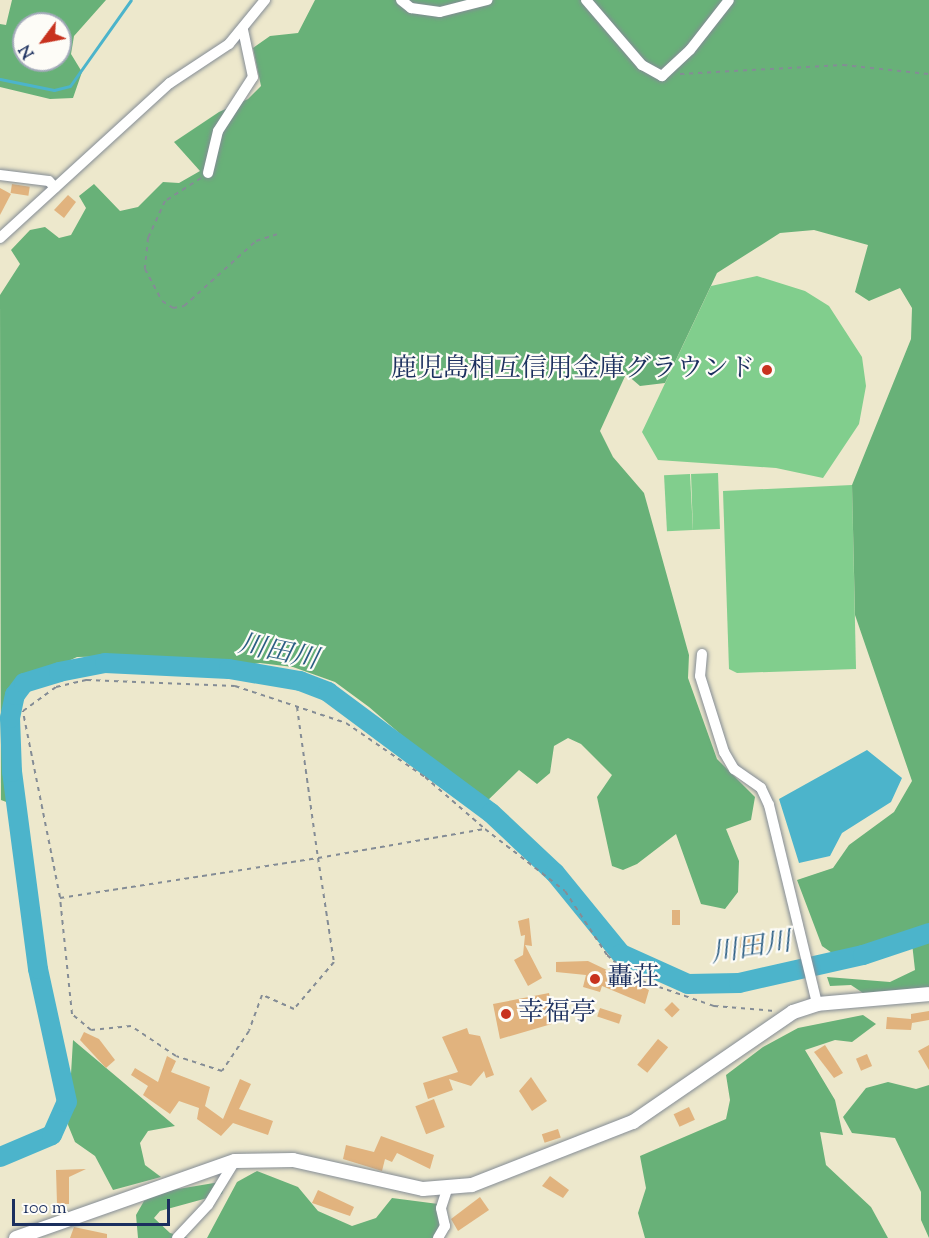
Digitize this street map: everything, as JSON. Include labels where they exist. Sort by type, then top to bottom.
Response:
[{"type":"main road","points":[[16,1238],[235,1161],[293,1160],[402,1185],[447,1189],[502,1176],[633,1122],[793,1012],[816,999],[929,994]]},
{"type":"street","points":[[0,238],[170,83],[243,30],[265,0]]},
{"type":"street","points":[[401,0],[411,8],[440,12],[487,0]]},
{"type":"street","points":[[586,0],[642,65],[662,76],[690,50],[729,0]]},
{"type":"street","points":[[208,173],[218,131],[254,77],[243,30]]},
{"type":"street","points":[[0,175],[49,181],[55,188]]},
{"type":"street","points":[[702,654],[700,676],[724,752],[734,769],[761,788],[769,805],[816,999]]},
{"type":"street","points":[[177,1238],[208,1205],[235,1161]]},
{"type":"street","points":[[438,1238],[445,1226],[441,1208],[447,1189]]},
{"type":"path","points":[[662,76],[820,65],[929,74]]},
{"type":"path","points":[[208,173],[165,201],[148,238],[145,269],[162,301],[173,308],[184,306],[256,241],[277,234]]},
{"type":"path","points":[[297,707],[334,962],[294,1009],[262,995],[249,1031],[222,1071],[176,1056],[131,1026],[91,1030],[72,1014],[60,898],[23,711],[56,687],[87,680],[235,686],[346,723],[425,777],[484,829],[565,891],[607,955],[633,978],[714,1006],[793,1012]]},
{"type":"path","points":[[60,898],[318,858],[484,829]]},
{"type":"green space","points":[[12,0],[106,0],[74,36],[72,48],[72,12],[12,12],[12,72],[72,72],[72,56],[82,72],[73,98],[50,99],[0,87],[0,24],[6,25]]},
{"type":"green space","points":[[315,0],[929,0],[929,988],[881,994],[863,993],[851,985],[830,986],[827,977],[890,982],[915,970],[911,934],[880,959],[848,964],[822,946],[797,880],[833,868],[849,845],[894,812],[912,781],[855,615],[852,485],[911,339],[912,308],[900,288],[869,301],[855,292],[868,245],[814,230],[780,233],[717,273],[665,383],[640,386],[626,374],[600,431],[613,457],[644,493],[689,655],[688,678],[717,759],[755,797],[751,820],[726,829],[739,861],[738,892],[725,909],[701,904],[676,834],[637,864],[623,870],[612,866],[597,797],[612,775],[581,744],[568,738],[554,746],[550,773],[537,784],[519,770],[483,805],[369,707],[335,682],[293,667],[260,663],[195,675],[125,656],[77,657],[34,677],[13,701],[5,722],[25,809],[1,800],[0,295],[20,264],[11,250],[30,230],[45,227],[59,238],[71,235],[86,208],[79,196],[94,184],[120,211],[138,207],[163,182],[179,183],[200,171],[174,142],[219,112],[248,99],[261,86],[253,48],[270,36],[298,33]]},
{"type":"green space","name":"鹿児島相互信用金庫グラウンド","points":[[757,276],[805,291],[829,306],[862,357],[866,386],[859,424],[823,478],[776,468],[658,460],[642,432],[711,286]]},
{"type":"green space","points":[[718,473],[720,529],[693,530],[691,474]]},
{"type":"green space","points":[[690,474],[693,530],[667,531],[664,475]]},
{"type":"green space","points":[[852,485],[856,669],[737,673],[729,669],[723,491]]},
{"type":"green space","points":[[863,1015],[876,1024],[852,1042],[835,1040],[805,1050],[835,1100],[843,1135],[820,1132],[826,1165],[871,1207],[888,1238],[645,1238],[638,1213],[646,1188],[640,1156],[726,1119],[730,1100],[726,1075],[763,1047],[798,1028]]},
{"type":"green space","points":[[73,1040],[175,1126],[148,1131],[140,1143],[145,1165],[161,1177],[113,1190],[95,1156],[75,1142],[68,1125]]},
{"type":"green space","points":[[888,1082],[916,1089],[929,1085],[929,1238],[921,1220],[921,1192],[895,1138],[852,1133],[843,1117],[866,1088]]},
{"type":"green space","points":[[257,1171],[298,1187],[318,1211],[352,1226],[376,1218],[392,1198],[446,1205],[440,1238],[207,1238],[237,1182]]},
{"type":"green space","points":[[226,1181],[222,1194],[160,1211],[154,1218],[170,1233],[188,1238],[138,1238],[136,1215],[144,1201],[160,1192]]},
{"type":"water","points":[[867,750],[902,778],[891,802],[842,833],[830,856],[799,863],[779,799]]},
{"type":"building","points":[[12,184],[30,187],[28,196],[11,193]]},
{"type":"building","points":[[0,188],[11,194],[0,215]]},
{"type":"building","points":[[68,195],[76,202],[64,218],[54,210]]},
{"type":"building","points":[[672,910],[680,910],[680,925],[672,925]]},
{"type":"building","points":[[529,918],[532,946],[525,945],[542,978],[528,986],[514,960],[523,955],[525,935],[521,936],[518,921]]},
{"type":"building","points":[[741,937],[761,939],[760,950],[740,948]]},
{"type":"building","points":[[588,961],[649,990],[645,1004],[602,986],[600,992],[583,987],[586,975],[556,972],[556,962]]},
{"type":"building","points":[[549,993],[555,1023],[500,1039],[493,1004]]},
{"type":"building","points":[[672,1002],[680,1010],[672,1018],[664,1010]]},
{"type":"building","points":[[600,1008],[622,1015],[619,1024],[597,1017]]},
{"type":"building","points":[[929,1011],[929,1020],[912,1023],[911,1030],[886,1029],[887,1017],[911,1019],[911,1014]]},
{"type":"building","points":[[467,1028],[469,1034],[480,1036],[494,1075],[486,1078],[484,1071],[471,1086],[449,1079],[453,1090],[428,1099],[423,1083],[458,1072],[442,1037]]},
{"type":"building","points":[[84,1032],[99,1039],[115,1060],[106,1068],[80,1040]]},
{"type":"building","points":[[658,1039],[668,1047],[647,1073],[637,1065]]},
{"type":"building","points":[[825,1045],[843,1073],[834,1078],[814,1052]]},
{"type":"building","points":[[929,1045],[929,1070],[918,1051]]},
{"type":"building","points":[[867,1054],[872,1066],[861,1071],[856,1059]]},
{"type":"building","points":[[167,1056],[176,1061],[171,1072],[210,1087],[205,1106],[223,1119],[240,1079],[251,1084],[239,1109],[273,1121],[268,1135],[233,1123],[221,1136],[197,1119],[199,1108],[179,1101],[170,1114],[143,1095],[148,1086],[131,1075],[135,1068],[158,1082]]},
{"type":"building","points":[[531,1077],[547,1101],[532,1111],[519,1091]]},
{"type":"building","points":[[434,1099],[445,1127],[426,1134],[415,1106]]},
{"type":"building","points":[[689,1107],[695,1120],[680,1127],[674,1114]]},
{"type":"building","points":[[558,1129],[561,1138],[545,1143],[542,1134]]},
{"type":"building","points":[[381,1136],[434,1155],[430,1169],[397,1153],[392,1162],[385,1159],[382,1171],[343,1159],[346,1145],[374,1152]]},
{"type":"building","points":[[86,1169],[69,1177],[69,1204],[57,1204],[56,1170]]},
{"type":"building","points":[[550,1176],[569,1190],[563,1198],[542,1186]]},
{"type":"building","points":[[318,1190],[354,1207],[350,1216],[312,1203]]},
{"type":"building","points":[[480,1197],[489,1210],[458,1231],[451,1219]]},
{"type":"building","points":[[74,1227],[107,1234],[107,1238],[70,1238]]},
{"type":"waterway","points":[[0,79],[54,90],[70,86],[131,0]]},
{"type":"waterway","name":"川田川","points":[[0,1157],[52,1135],[67,1102],[38,969],[12,772],[10,718],[15,695],[24,683],[59,672],[105,663],[229,669],[300,681],[328,692],[491,813],[555,873],[621,954],[688,984],[739,983],[863,955],[929,933]]},
{"type":"place","name":"鹿児島相互信用金庫グラウンド","points":[[767,370]]},
{"type":"place","name":"轟荘","points":[[595,979]]},
{"type":"place","name":"幸福亭","points":[[506,1014]]}]
